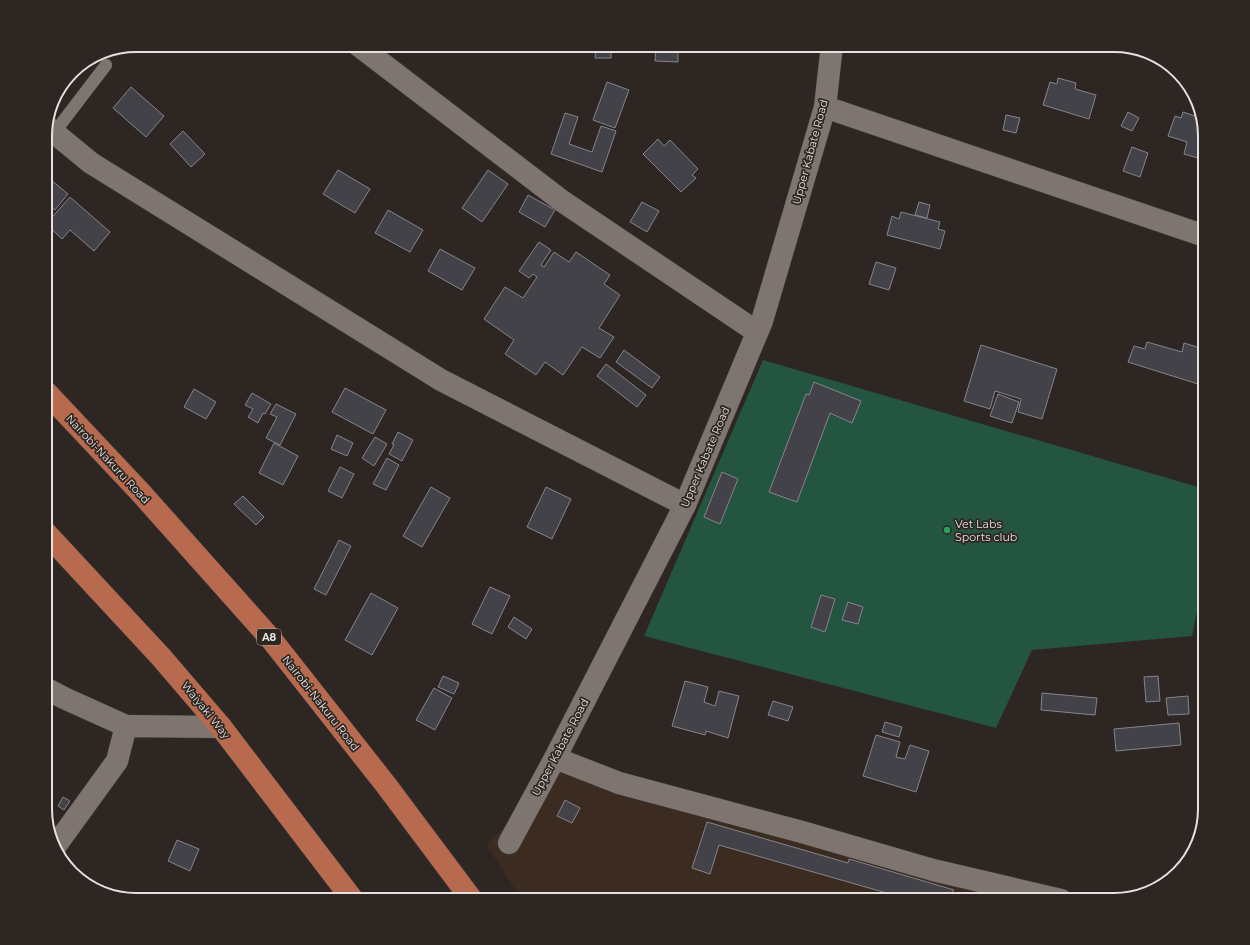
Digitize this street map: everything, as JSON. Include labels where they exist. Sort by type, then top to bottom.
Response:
[{"type":"highway","name":"Nairobi-Nakuru Road","points":[[52,398],[141,493],[271,639],[386,785],[468,893]]},
{"type":"highway","name":"Waiyaki Way","points":[[52,541],[161,657],[221,728],[348,893]]},
{"type":"street","points":[[367,52],[562,201],[757,332]]},
{"type":"street","name":"Upper Kabate Road","points":[[509,844],[685,505],[762,321],[825,107],[831,52]]},
{"type":"street","points":[[825,107],[1198,234]]},
{"type":"street","points":[[52,136],[91,163],[441,380],[685,505]]},
{"type":"street","points":[[52,692],[126,726],[221,728]]},
{"type":"street","points":[[58,842],[117,761],[126,726]]},
{"type":"street","points":[[555,758],[619,783],[802,832],[933,870],[1031,893]]},
{"type":"lane","points":[[52,130],[106,66]]},
{"type":"shaded area","points":[[561,769],[996,893],[517,893],[486,845]]},
{"type":"green space","name":"Vet Labs Sports club","points":[[763,360],[1198,487],[1198,606],[1192,636],[1032,650],[996,728],[644,636]]},
{"type":"building","points":[[595,52],[611,52],[611,58],[595,58]]},
{"type":"building","points":[[656,52],[678,52],[678,62],[655,61]]},
{"type":"building","points":[[1058,78],[1076,83],[1075,89],[1096,95],[1089,119],[1043,105],[1050,82],[1057,84]]},
{"type":"building","points":[[607,82],[629,90],[615,128],[593,120]]},
{"type":"building","points":[[131,87],[164,116],[146,137],[113,108]]},
{"type":"building","points":[[1128,112],[1139,118],[1132,131],[1121,126]]},
{"type":"building","points":[[1183,112],[1195,116],[1198,136],[1198,158],[1184,154],[1187,142],[1168,136],[1175,116],[1181,118]]},
{"type":"building","points":[[565,113],[578,117],[569,144],[592,152],[601,126],[616,131],[602,172],[551,154]]},
{"type":"building","points":[[1006,115],[1020,118],[1016,133],[1003,130]]},
{"type":"building","points":[[183,131],[205,154],[191,167],[170,144]]},
{"type":"building","points":[[658,139],[664,146],[670,140],[698,169],[692,175],[696,178],[681,192],[643,154]]},
{"type":"building","points":[[1132,147],[1148,153],[1140,177],[1123,171]]},
{"type":"building","points":[[338,170],[370,189],[355,213],[323,194]]},
{"type":"building","points":[[488,170],[508,184],[482,222],[462,208]]},
{"type":"building","points":[[52,181],[68,194],[55,210],[52,208]]},
{"type":"building","points":[[528,195],[555,210],[545,227],[519,212]]},
{"type":"building","points":[[70,197],[110,232],[94,251],[70,230],[62,239],[52,230],[52,217]]},
{"type":"building","points":[[642,202],[659,211],[647,232],[630,222]]},
{"type":"building","points":[[919,202],[930,205],[927,218],[915,215]]},
{"type":"building","points":[[388,210],[423,230],[410,252],[375,233]]},
{"type":"building","points":[[901,212],[940,222],[938,229],[945,231],[940,249],[887,235],[892,216],[899,219]]},
{"type":"building","points":[[539,242],[551,250],[541,265],[544,267],[554,252],[569,262],[576,252],[610,275],[604,284],[620,295],[599,328],[614,337],[600,358],[582,347],[563,375],[545,362],[536,375],[505,354],[514,340],[484,319],[505,287],[523,298],[537,277],[533,274],[529,278],[519,271]]},
{"type":"building","points":[[440,249],[475,268],[462,290],[428,271]]},
{"type":"building","points":[[876,262],[896,268],[889,290],[869,284]]},
{"type":"building","points":[[1147,342],[1182,352],[1184,343],[1198,347],[1198,384],[1128,362],[1134,346],[1145,349]]},
{"type":"building","points":[[981,345],[1057,369],[1042,419],[1018,412],[1021,399],[995,391],[990,409],[964,401]]},
{"type":"building","points":[[624,350],[660,377],[652,388],[616,362]]},
{"type":"building","points":[[606,364],[646,395],[637,407],[597,376]]},
{"type":"building","points":[[814,382],[861,401],[852,423],[830,413],[797,502],[769,492],[806,394],[809,395]]},
{"type":"building","points":[[345,388],[386,410],[373,434],[332,412]]},
{"type":"building","points":[[194,389],[216,402],[206,419],[184,407]]},
{"type":"building","points":[[252,393],[271,404],[265,414],[263,413],[258,423],[248,417],[253,409],[245,405]]},
{"type":"building","points":[[998,394],[1019,402],[1012,423],[990,416]]},
{"type":"building","points":[[276,404],[296,414],[280,445],[266,438],[277,417],[270,414]]},
{"type":"building","points":[[398,432],[413,440],[402,461],[389,454],[394,445],[392,444]]},
{"type":"building","points":[[337,435],[353,443],[347,456],[331,449]]},
{"type":"building","points":[[375,437],[387,444],[374,466],[362,458]]},
{"type":"building","points":[[274,443],[298,456],[283,485],[259,473]]},
{"type":"building","points":[[387,458],[399,465],[386,490],[373,484]]},
{"type":"building","points":[[340,467],[354,474],[342,498],[328,491]]},
{"type":"building","points":[[722,472],[738,479],[720,524],[704,517]]},
{"type":"building","points":[[431,487],[450,498],[422,547],[403,536]]},
{"type":"building","points":[[546,487],[571,499],[552,539],[527,527]]},
{"type":"building","points":[[243,496],[264,517],[256,525],[234,504]]},
{"type":"building","points":[[339,540],[351,546],[326,595],[314,589]]},
{"type":"building","points":[[490,587],[510,596],[492,634],[472,624]]},
{"type":"building","points":[[371,593],[398,608],[372,655],[345,640]]},
{"type":"building","points":[[821,595],[835,599],[825,632],[811,627]]},
{"type":"building","points":[[848,602],[863,607],[858,624],[842,620]]},
{"type":"building","points":[[514,617],[532,629],[526,639],[508,627]]},
{"type":"building","points":[[443,676],[459,683],[454,694],[438,687]]},
{"type":"building","points":[[1158,676],[1160,701],[1146,702],[1144,677]]},
{"type":"building","points":[[685,681],[708,687],[704,702],[715,706],[719,691],[739,696],[728,738],[706,731],[705,735],[672,726]]},
{"type":"building","points":[[434,688],[452,698],[435,730],[416,720]]},
{"type":"building","points":[[1042,693],[1097,698],[1095,715],[1041,710]]},
{"type":"building","points":[[1188,696],[1189,714],[1168,715],[1166,698]]},
{"type":"building","points":[[773,701],[793,707],[788,721],[768,715]]},
{"type":"building","points":[[885,722],[902,727],[899,737],[882,732]]},
{"type":"building","points":[[1179,723],[1181,745],[1116,751],[1114,729]]},
{"type":"building","points":[[876,735],[900,742],[896,757],[905,759],[910,745],[929,751],[916,792],[863,776]]},
{"type":"building","points":[[63,797],[70,801],[64,810],[58,806]]},
{"type":"building","points":[[565,800],[580,808],[572,823],[557,816]]},
{"type":"building","points":[[707,822],[848,863],[849,859],[954,890],[951,893],[887,893],[719,845],[710,874],[692,868]]},
{"type":"building","points":[[177,840],[199,849],[190,871],[168,861]]},
{"type":"place","name":"Vet Labs Sports club","points":[[947,530]]}]
